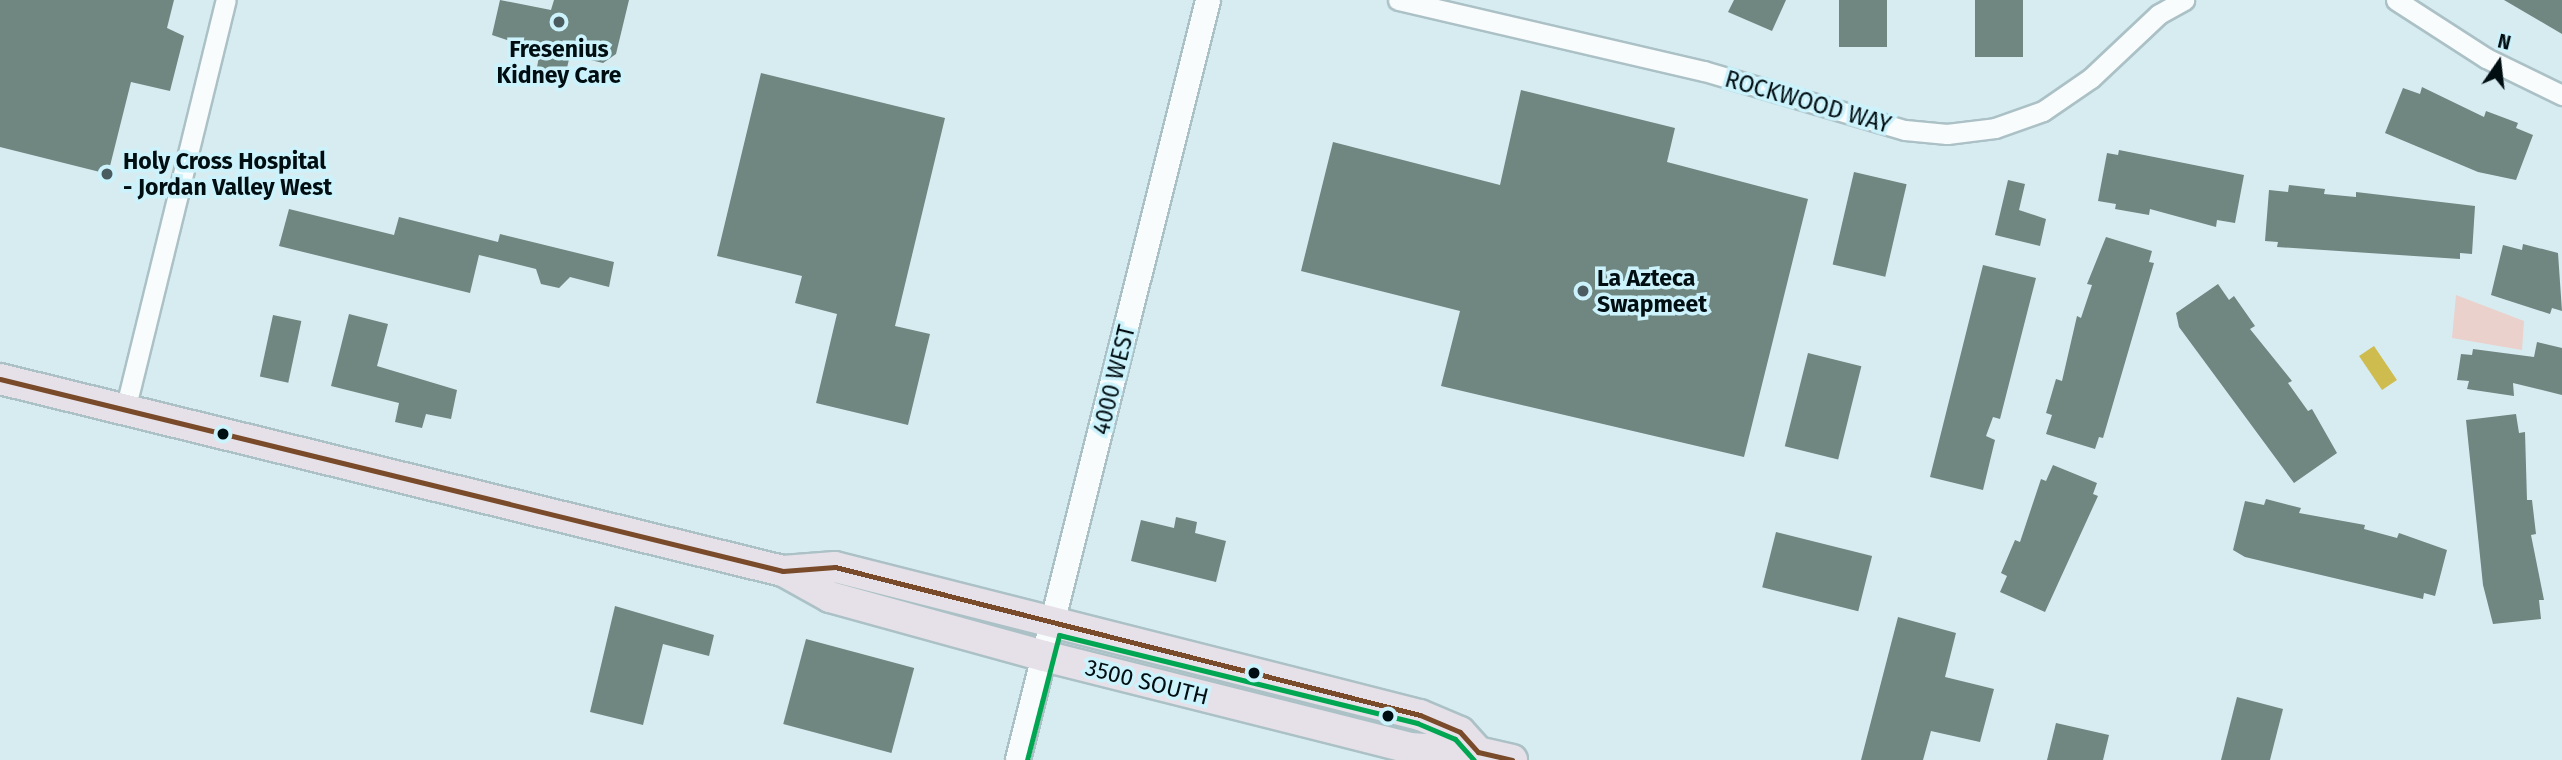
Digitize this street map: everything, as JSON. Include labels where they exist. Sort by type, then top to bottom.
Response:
[{"type":"main road","name":"3500 SOUTH","points":[[0,379],[783,572],[830,597],[1044,656],[1409,748],[1478,751],[1512,760]]},
{"type":"main road","name":"3500 SOUTH","points":[[783,572],[835,567],[1427,717],[1460,732],[1478,751]]},
{"type":"street","points":[[125,410],[226,0]]},
{"type":"street","name":"4000 WEST","points":[[1018,760],[1208,0]]},
{"type":"street","name":"ROCKWOOD WAY","points":[[1398,0],[1704,71],[1905,130],[1947,134],[1995,128],[2043,111],[2091,78],[2159,14],[2184,0]]},
{"type":"street","points":[[2396,0],[2486,58],[2562,95]]},
{"type":"shaded area","points":[[2456,295],[2524,321],[2522,350],[2452,338]]},
{"type":"shaded area","points":[[2374,346],[2397,380],[2382,390],[2359,356]]},
{"type":"building","points":[[0,0],[174,0],[167,28],[184,36],[170,91],[131,82],[108,174],[0,147]]},
{"type":"building","name":"Fresenius Kidney Care","points":[[500,0],[551,10],[554,0],[629,0],[616,54],[603,63],[570,55],[563,85],[535,78],[540,51],[492,35]]},
{"type":"building","points":[[1734,0],[1786,0],[1772,31],[1728,12]]},
{"type":"building","points":[[1839,0],[1887,0],[1887,47],[1839,47]]},
{"type":"building","points":[[1975,0],[2023,0],[2023,57],[1975,57]]},
{"type":"building","points":[[2504,0],[2562,0],[2562,34]]},
{"type":"building","points":[[761,73],[945,118],[895,326],[930,334],[908,425],[816,403],[837,314],[795,303],[802,276],[717,256]]},
{"type":"building","points":[[2422,87],[2484,117],[2486,111],[2518,123],[2516,128],[2533,135],[2516,180],[2478,172],[2385,133],[2403,88],[2420,94]]},
{"type":"building","name":"La Azteca Swapmeet","points":[[1521,90],[1675,128],[1667,162],[1808,199],[1744,457],[1441,386],[1460,311],[1301,271],[1333,142],[1500,185]]},
{"type":"building","points":[[2119,150],[2244,175],[2235,223],[2217,220],[2216,227],[2150,209],[2149,215],[2115,209],[2116,204],[2098,201],[2107,153],[2118,155]]},
{"type":"building","points":[[1854,172],[1907,184],[1885,277],[1833,265]]},
{"type":"building","points":[[2008,180],[2025,184],[2019,210],[2046,219],[2040,246],[1995,235]]},
{"type":"building","points":[[2289,185],[2325,189],[2324,194],[2356,197],[2356,192],[2475,206],[2472,254],[2460,253],[2460,259],[2277,247],[2278,242],[2265,241],[2269,190],[2288,192]]},
{"type":"building","points":[[289,209],[394,235],[399,217],[498,242],[500,234],[614,262],[609,287],[570,277],[559,288],[541,284],[536,269],[479,255],[470,293],[279,246]]},
{"type":"building","points":[[2106,237],[2152,251],[2149,262],[2154,263],[2103,438],[2099,437],[2095,449],[2046,434],[2052,415],[2046,413],[2056,379],[2062,381],[2077,316],[2081,318],[2092,285],[2087,284]]},
{"type":"building","points":[[2523,244],[2558,253],[2562,311],[2552,308],[2550,314],[2491,295],[2503,245],[2522,250]]},
{"type":"building","points":[[1983,265],[2036,278],[2000,419],[1993,417],[1986,436],[1995,440],[1983,490],[1930,477]]},
{"type":"building","points":[[2218,284],[2229,300],[2234,296],[2255,326],[2250,329],[2292,381],[2288,383],[2308,411],[2312,409],[2337,453],[2294,483],[2179,327],[2176,313]]},
{"type":"building","points":[[349,314],[388,324],[377,366],[457,390],[451,419],[426,414],[422,428],[395,422],[399,403],[331,386]]},
{"type":"building","points":[[273,315],[301,321],[288,383],[260,377]]},
{"type":"building","points":[[2537,342],[2562,348],[2562,395],[2513,383],[2514,396],[2467,389],[2469,381],[2457,380],[2461,354],[2472,355],[2473,349],[2534,357]]},
{"type":"building","points":[[1808,353],[1861,366],[1838,459],[1785,446]]},
{"type":"building","points":[[2516,414],[2519,433],[2525,432],[2527,500],[2532,500],[2536,534],[2531,535],[2544,600],[2539,600],[2541,619],[2493,624],[2483,585],[2466,420]]},
{"type":"building","points":[[2053,465],[2097,483],[2093,494],[2098,496],[2045,612],[2000,592],[2007,576],[2001,573],[2015,540],[2020,542],[2041,479],[2046,481]]},
{"type":"building","points":[[2266,499],[2301,508],[2299,513],[2365,525],[2364,529],[2397,538],[2399,533],[2447,550],[2435,596],[2424,593],[2423,599],[2245,557],[2233,550],[2245,501],[2264,505]]},
{"type":"building","points":[[1176,517],[1197,522],[1195,533],[1226,541],[1216,582],[1131,561],[1141,520],[1174,528]]},
{"type":"building","points":[[1776,532],[1872,556],[1858,611],[1762,587]]},
{"type":"building","points":[[615,606],[714,635],[709,656],[663,644],[643,725],[590,712]]},
{"type":"building","points":[[1898,617],[1956,633],[1945,677],[1994,689],[1980,742],[1931,731],[1923,760],[1861,760]]},
{"type":"building","points":[[806,639],[914,668],[891,753],[783,724]]},
{"type":"building","points":[[2237,697],[2283,709],[2270,760],[2221,760]]},
{"type":"building","points":[[2056,723],[2109,735],[2103,760],[2047,760]]},
{"type":"transit line","points":[[0,379],[783,571],[835,567],[1420,715],[1460,732],[1478,752],[1512,760]]},
{"type":"transit line","points":[[1027,760],[1059,635],[1417,723],[1455,739],[1474,760]]},
{"type":"place","name":"Fresenius Kidney Care","points":[[559,22]]},
{"type":"place","name":"Holy Cross Hospital - Jordan Valley West","points":[[107,174]]},
{"type":"place","name":"La Azteca Swapmeet","points":[[1583,291]]}]
